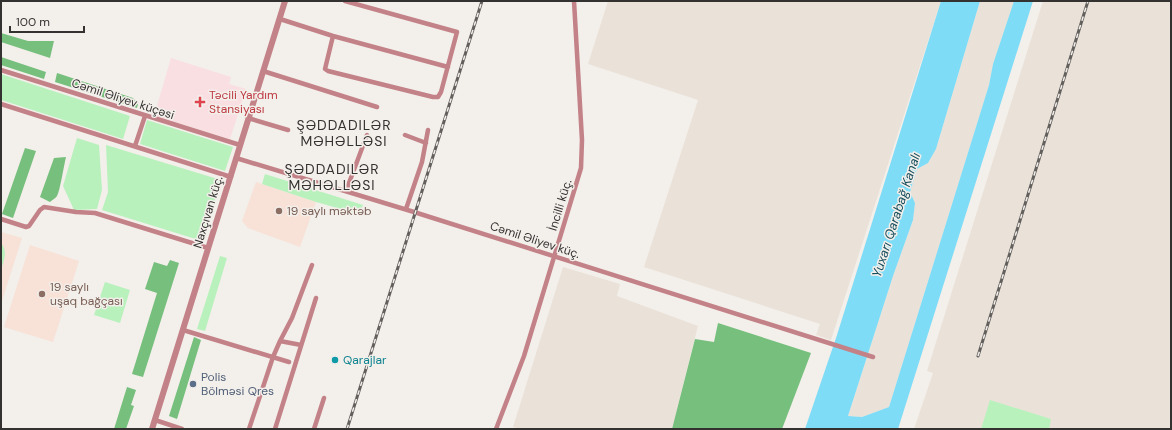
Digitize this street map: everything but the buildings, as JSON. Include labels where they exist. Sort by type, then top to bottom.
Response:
[{"type":"street","name":"Naxçıvan küç.","points":[[152,429],[285,1]]},
{"type":"street","points":[[333,36],[325,69],[328,71],[433,97],[438,97],[441,92],[457,32],[345,1]]},
{"type":"street","name":"İncilli küç.","points":[[496,429],[524,356],[581,168],[582,140],[574,1]]},
{"type":"street","points":[[280,19],[333,36],[448,67]]},
{"type":"street","name":"Cəmil Əliyev küçəsi","points":[[1,70],[240,145]]},
{"type":"street","points":[[263,71],[377,107]]},
{"type":"street","points":[[1,104],[230,177]]},
{"type":"street","points":[[135,146],[145,116]]},
{"type":"street","points":[[248,118],[288,130]]},
{"type":"street","points":[[406,210],[422,162],[428,130]]},
{"type":"street","points":[[346,191],[367,135]]},
{"type":"street","points":[[405,135],[426,143]]},
{"type":"street","name":"Cəmil Əliyev küç.","points":[[236,158],[346,191],[873,357]]},
{"type":"street","points":[[1,219],[26,227],[29,226],[41,208],[47,206],[76,212],[95,213],[208,248]]},
{"type":"street","points":[[249,429],[280,341],[292,318],[312,265]]},
{"type":"street","points":[[275,429],[316,298]]},
{"type":"street","points":[[183,330],[289,362]]},
{"type":"street","points":[[280,341],[301,345]]},
{"type":"street","points":[[314,429],[324,398]]},
{"type":"street","points":[[155,420],[182,429]]},
{"type":"shaded area","points":[[608,1],[941,1],[831,340],[816,335],[820,324],[644,267],[698,100],[588,64]]},
{"type":"shaded area","points":[[980,1],[1014,1],[993,64],[989,85],[889,407],[862,417],[848,416],[893,276],[913,220],[915,203],[910,192],[917,169],[928,163],[936,149]]},
{"type":"shaded area","points":[[1043,1],[1171,1],[1171,429],[914,429],[933,373],[927,371]]},
{"type":"shaded area","name":"Təcili Yardım Stansiyası","points":[[171,58],[231,77],[229,84],[246,89],[230,139],[154,116]]},
{"type":"shaded area","name":"19 saylı məktəb","points":[[256,182],[316,202],[300,247],[248,228],[242,221]]},
{"type":"shaded area","points":[[1,232],[22,238],[1,304]]},
{"type":"shaded area","name":"19 saylı uşaq bağçası","points":[[30,245],[79,261],[53,342],[4,327]]},
{"type":"shaded area","points":[[563,267],[620,284],[617,296],[698,326],[672,429],[520,429],[513,427]]},
{"type":"green space","points":[[1,33],[28,41],[54,41],[50,58],[1,42]]},
{"type":"green space","points":[[1,57],[46,72],[44,79],[1,65]]},
{"type":"green space","points":[[57,73],[133,98],[138,104],[137,108],[55,82]]},
{"type":"green space","points":[[1,74],[130,116],[123,139],[1,100]]},
{"type":"green space","points":[[147,120],[233,147],[225,171],[140,144]]},
{"type":"green space","points":[[77,138],[99,145],[102,190],[97,209],[74,210],[63,186]]},
{"type":"green space","points":[[106,145],[221,180],[202,241],[102,210],[108,192]]},
{"type":"green space","points":[[25,148],[36,151],[13,218],[2,214]]},
{"type":"green space","points":[[66,157],[58,193],[50,202],[40,197],[54,158]]},
{"type":"green space","points":[[265,174],[363,205],[359,214],[316,202],[262,184]]},
{"type":"green space","points":[[1,243],[5,252],[1,270]]},
{"type":"green space","points":[[220,256],[227,258],[205,331],[197,329]]},
{"type":"green space","points":[[170,260],[179,263],[143,377],[132,374],[157,293],[145,289],[154,262],[167,266]]},
{"type":"green space","points":[[105,282],[130,290],[120,323],[94,315]]},
{"type":"green space","points":[[718,323],[811,353],[782,429],[672,429],[695,339],[714,342]]},
{"type":"green space","points":[[194,337],[201,340],[177,419],[169,416]]},
{"type":"green space","points":[[127,387],[136,390],[131,405],[134,406],[126,429],[114,429]]},
{"type":"green space","points":[[990,400],[1051,419],[1049,429],[981,429]]},
{"type":"water","name":"Yuxarı Qarabağ Kanalı","points":[[941,1],[980,1],[936,149],[928,163],[917,169],[910,192],[915,203],[913,220],[893,276],[848,416],[862,417],[889,407],[989,85],[993,64],[1014,1],[1033,1],[898,429],[805,429],[837,335]]},
{"type":"railway","points":[[347,429],[482,1]]},
{"type":"railway","points":[[978,356],[1088,1]]},
{"type":"place","name":"Təcili Yardım Stansiyası","points":[[200,102]]},
{"type":"place","name":"19 saylı məktəb","points":[[279,211]]},
{"type":"place","name":"19 saylı uşaq bağçası","points":[[42,294]]},
{"type":"place","name":"Qarajlar","points":[[335,360]]},
{"type":"place","name":"Polis Bölməsi Qres","points":[[193,384]]},
{"type":"district","name":"ŞƏDDADILƏR MƏHƏLLƏSI","points":[[344,134]]},
{"type":"district","name":"ŞƏDDADILƏR MƏHƏLLƏSI","points":[[332,178]]}]
